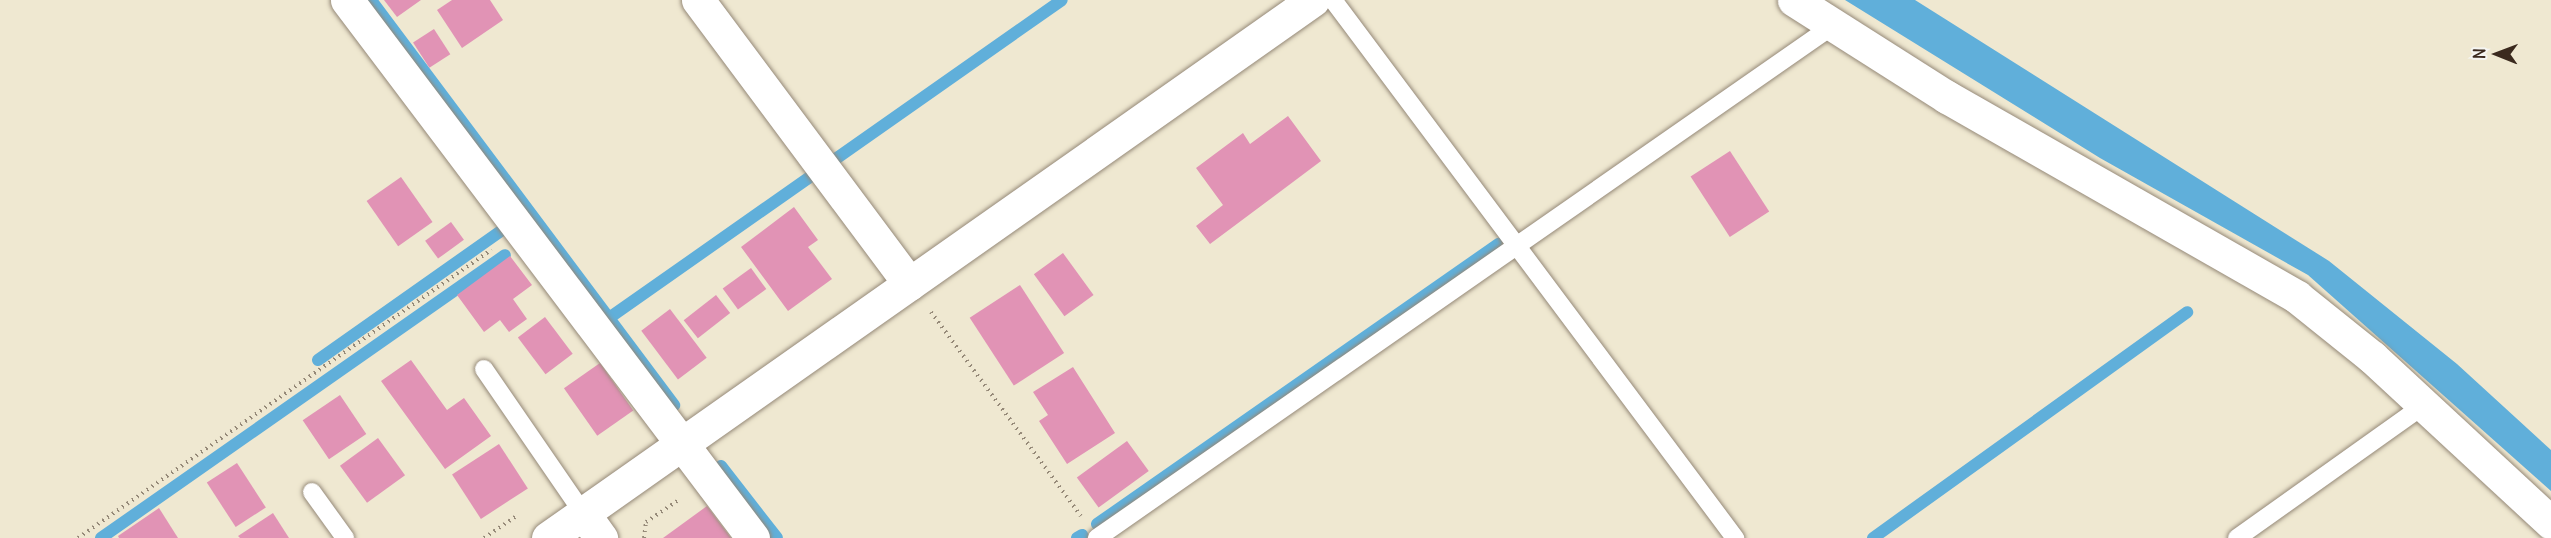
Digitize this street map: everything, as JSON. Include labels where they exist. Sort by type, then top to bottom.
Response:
[{"type":"street","points":[[347,0],[753,538]]},
{"type":"street","points":[[698,0],[910,284]]},
{"type":"street","points":[[548,538],[592,526],[682,444],[1313,0]]},
{"type":"street","points":[[1794,0],[1831,27],[2297,297],[2423,406],[2551,523]]},
{"type":"lane","points":[[1333,0],[1520,243],[1735,538]]},
{"type":"lane","points":[[1098,538],[1831,27]]},
{"type":"lane","points":[[484,369],[592,526]]},
{"type":"lane","points":[[2237,538],[2423,406]]},
{"type":"lane","points":[[312,492],[345,538]]},
{"type":"path","points":[[78,538],[520,229]]},
{"type":"path","points":[[910,284],[1098,538]]},
{"type":"path","points":[[644,538],[646,522],[709,479]]},
{"type":"water","points":[[1845,0],[1915,0],[2329,261],[2457,364],[2551,450],[2551,491],[2308,275],[2100,158]]},
{"type":"building","points":[[384,0],[421,0],[397,17]]},
{"type":"building","points":[[452,0],[490,0],[503,20],[462,48],[437,10]]},
{"type":"building","points":[[434,29],[450,54],[429,68],[413,43]]},
{"type":"building","points":[[1288,116],[1321,161],[1210,244],[1196,226],[1223,205],[1196,168],[1243,133],[1250,144]]},
{"type":"building","points":[[1730,151],[1769,211],[1730,237],[1691,177]]},
{"type":"building","points":[[401,177],[433,222],[398,246],[367,201]]},
{"type":"building","points":[[794,207],[818,240],[808,247],[832,279],[788,311],[741,247]]},
{"type":"building","points":[[451,222],[464,240],[438,259],[425,241]]},
{"type":"building","points":[[1063,253],[1094,295],[1064,316],[1034,274]]},
{"type":"building","points":[[510,256],[532,285],[513,299],[527,319],[509,332],[500,320],[484,332],[457,295]]},
{"type":"building","points":[[751,268],[766,289],[738,310],[723,289]]},
{"type":"building","points":[[1020,285],[1064,353],[1014,386],[970,318]]},
{"type":"building","points":[[716,295],[730,313],[698,338],[684,320]]},
{"type":"building","points":[[670,309],[707,358],[678,379],[641,331]]},
{"type":"building","points":[[545,317],[573,354],[546,374],[518,337]]},
{"type":"building","points":[[411,360],[447,410],[464,398],[491,436],[445,469],[381,381]]},
{"type":"building","points":[[600,363],[633,411],[597,436],[564,388]]},
{"type":"building","points":[[1073,367],[1115,433],[1067,464],[1039,421],[1048,415],[1033,392]]},
{"type":"building","points":[[340,395],[366,434],[329,459],[303,420]]},
{"type":"building","points":[[378,438],[405,475],[367,503],[340,466]]},
{"type":"building","points":[[1127,441],[1149,471],[1099,507],[1077,477]]},
{"type":"building","points":[[499,444],[528,488],[481,519],[452,474]]},
{"type":"building","points":[[237,463],[266,507],[236,527],[207,483]]},
{"type":"building","points":[[707,506],[731,538],[663,538]]},
{"type":"building","points":[[159,508],[178,538],[119,538],[118,536]]},
{"type":"building","points":[[273,513],[289,538],[240,538],[238,536]]},
{"type":"waterway","points":[[371,0],[609,318],[1062,0]]},
{"type":"waterway","points":[[318,360],[501,231]]},
{"type":"waterway","points":[[1097,524],[1499,244]]},
{"type":"waterway","points":[[101,538],[505,255]]},
{"type":"waterway","points":[[1873,538],[2187,312]]},
{"type":"waterway","points":[[609,318],[674,405]]},
{"type":"waterway","points":[[721,466],[777,538]]},
{"type":"waterway","points":[[1077,538],[1082,535]]}]
